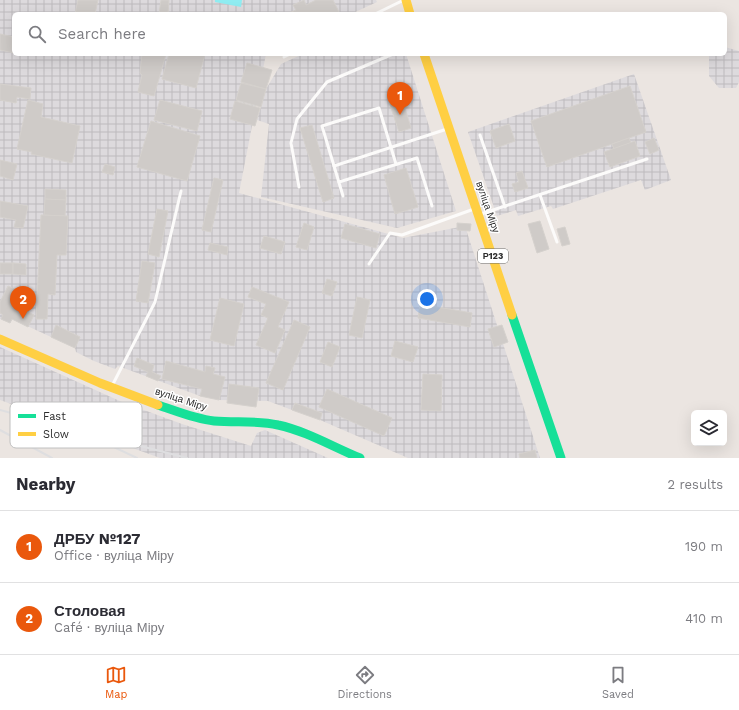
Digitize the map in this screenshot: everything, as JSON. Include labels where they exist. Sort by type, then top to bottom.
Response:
[{"type":"main road","points":[[405,0],[409,12]]},
{"type":"main road","name":"вуліца Міру","points":[[425,56],[448,129],[478,212],[561,458]]},
{"type":"main road","name":"вуліца Міру","points":[[0,339],[111,387],[180,412],[206,419],[259,422],[278,425],[360,458]]},
{"type":"lane","points":[[379,12],[405,0]]},
{"type":"lane","points":[[299,187],[291,143],[297,119],[327,82],[388,56]]},
{"type":"lane","points":[[344,196],[322,126],[379,108],[396,164]]},
{"type":"lane","points":[[334,166],[448,129]]},
{"type":"lane","points":[[480,135],[505,207]]},
{"type":"lane","points":[[339,182],[417,158],[432,206]]},
{"type":"lane","points":[[369,264],[390,233],[402,235],[478,212],[505,207],[647,159]]},
{"type":"lane","points":[[111,387],[155,302],[181,191]]},
{"type":"lane","points":[[540,195],[557,242]]},
{"type":"shaded area","points":[[0,0],[376,0],[377,2],[355,12],[12,12],[12,56],[266,56],[239,193],[403,238],[465,226],[540,458],[408,458],[320,420],[322,413],[295,403],[292,410],[268,401],[219,400],[200,396],[118,366],[115,369],[94,361],[76,352],[75,348],[12,319],[10,323],[0,319]]},
{"type":"shaded area","points":[[727,48],[739,51],[739,82],[736,88],[719,88],[709,76],[709,56],[727,56]]},
{"type":"shaded area","points":[[299,56],[407,56],[456,211],[397,228],[261,197],[269,124],[257,120],[266,89],[281,64]]},
{"type":"shaded area","points":[[634,74],[671,180],[645,190],[641,180],[553,209],[551,206],[518,216],[516,210],[497,216],[468,132]]},
{"type":"shaded area","points":[[0,347],[122,402],[10,402],[10,404],[0,400]]},
{"type":"shaded area","points":[[142,409],[251,446],[257,433],[265,430],[328,458],[160,458],[132,448],[142,448]]},
{"type":"water","points":[[215,0],[242,0],[241,7],[215,2]]},
{"type":"building","points":[[78,0],[98,0],[95,12],[75,12]]},
{"type":"building","points":[[161,0],[169,0],[168,12],[159,12]]},
{"type":"building","points":[[304,0],[306,5],[316,0],[333,0],[339,12],[291,12],[296,10],[293,5]]},
{"type":"building","points":[[0,34],[12,37],[12,53],[0,50]]},
{"type":"building","points":[[142,56],[165,56],[154,96],[138,92],[142,75],[140,73]]},
{"type":"building","points":[[168,56],[204,56],[196,88],[162,79]]},
{"type":"building","points":[[247,63],[272,70],[266,89],[241,82]]},
{"type":"building","points":[[241,83],[266,89],[261,107],[236,100]]},
{"type":"building","points":[[0,84],[31,88],[30,99],[17,97],[16,103],[0,100]]},
{"type":"building","points":[[630,86],[646,132],[547,167],[531,121]]},
{"type":"building","points":[[402,98],[411,128],[399,132],[389,102]]},
{"type":"building","points":[[28,100],[43,104],[41,117],[80,126],[72,163],[31,154],[32,152],[17,149]]},
{"type":"building","points":[[160,100],[202,111],[197,131],[154,120]]},
{"type":"building","points":[[235,101],[260,108],[255,126],[230,119]]},
{"type":"building","points":[[151,121],[200,136],[187,181],[137,167]]},
{"type":"building","points":[[509,124],[515,141],[496,148],[490,131]]},
{"type":"building","points":[[312,125],[334,198],[323,202],[300,128]]},
{"type":"building","points":[[629,138],[631,143],[614,149],[612,144]]},
{"type":"building","points":[[654,138],[659,150],[650,154],[645,142]]},
{"type":"building","points":[[635,141],[640,156],[610,167],[604,152]]},
{"type":"building","points":[[0,160],[17,164],[13,180],[0,176]]},
{"type":"building","points":[[105,164],[115,167],[113,175],[102,172]]},
{"type":"building","points":[[406,168],[418,207],[395,214],[384,175]]},
{"type":"building","points":[[522,171],[528,188],[515,192],[512,184],[519,182],[516,173]]},
{"type":"building","points":[[214,178],[223,180],[211,232],[202,230]]},
{"type":"building","points":[[45,189],[66,190],[66,200],[45,199]]},
{"type":"building","points":[[45,199],[66,200],[65,216],[44,215]]},
{"type":"building","points":[[0,201],[28,206],[23,228],[14,227],[16,220],[0,217]]},
{"type":"building","points":[[157,209],[168,211],[159,257],[148,254]]},
{"type":"building","points":[[41,215],[68,216],[66,255],[57,255],[55,295],[48,294],[47,319],[36,319]]},
{"type":"building","points":[[540,221],[549,249],[537,253],[528,224]]},
{"type":"building","points":[[304,223],[314,227],[307,250],[296,247]]},
{"type":"building","points":[[457,223],[471,224],[470,231],[457,230]]},
{"type":"building","points":[[345,224],[380,234],[376,248],[341,238]]},
{"type":"building","points":[[565,227],[570,244],[562,246],[557,229]]},
{"type":"building","points":[[264,236],[285,242],[281,254],[260,248]]},
{"type":"building","points":[[210,243],[228,247],[227,255],[208,250]]},
{"type":"building","points":[[142,261],[155,263],[148,303],[136,301]]},
{"type":"building","points":[[0,263],[13,263],[13,274],[0,274]]},
{"type":"building","points":[[13,263],[26,264],[26,275],[13,274]]},
{"type":"building","points":[[327,279],[337,282],[332,296],[322,293]]},
{"type":"building","points":[[8,286],[19,291],[13,305],[34,315],[28,327],[12,319],[10,323],[1,319],[3,315],[0,313],[0,302]]},
{"type":"building","points":[[252,287],[289,302],[278,327],[285,330],[275,353],[256,345],[268,318],[261,315],[266,304],[248,297]]},
{"type":"building","points":[[357,297],[370,300],[362,338],[349,335]]},
{"type":"building","points":[[220,298],[244,304],[234,346],[210,340]]},
{"type":"building","points":[[420,304],[472,313],[470,327],[418,318]]},
{"type":"building","points":[[294,320],[310,327],[283,390],[266,383]]},
{"type":"building","points":[[56,325],[80,337],[75,348],[51,337]]},
{"type":"building","points":[[502,325],[508,342],[494,347],[488,329]]},
{"type":"building","points":[[395,341],[418,347],[413,362],[391,356]]},
{"type":"building","points":[[328,342],[340,347],[332,367],[320,362]]},
{"type":"building","points":[[137,358],[154,365],[152,372],[161,376],[158,381],[146,376],[148,372],[134,366]]},
{"type":"building","points":[[166,361],[205,372],[206,366],[215,368],[213,374],[225,377],[219,400],[200,396],[202,389],[162,379]]},
{"type":"building","points":[[423,374],[442,375],[441,411],[421,410]]},
{"type":"building","points":[[229,384],[259,388],[256,407],[227,403]]},
{"type":"building","points":[[327,389],[392,418],[384,436],[319,407]]},
{"type":"building","points":[[295,403],[322,413],[320,420],[292,410]]},
{"type":"building","points":[[535,450],[537,458],[520,458],[519,454]]},
{"type":"railway","points":[[0,410],[10,413]]},
{"type":"railway","points":[[0,430],[10,435]]},
{"type":"railway","points":[[142,446],[187,458]]},
{"type":"railway","points":[[33,448],[52,458]]},
{"type":"railway","points":[[116,448],[137,458]]},
{"type":"traffic: fast","points":[[512,315],[561,458]]},
{"type":"traffic: fast","points":[[158,405],[207,420],[222,422],[270,423],[278,425],[309,435],[360,458]]},
{"type":"traffic: slow","points":[[406,0],[409,12]]},
{"type":"traffic: slow","points":[[425,56],[512,315]]},
{"type":"traffic: slow","points":[[0,339],[100,383],[158,405]]},
{"type":"place","name":"ДРБУ №127","points":[[400,115]]},
{"type":"place","name":"Столовая","points":[[23,319]]}]
